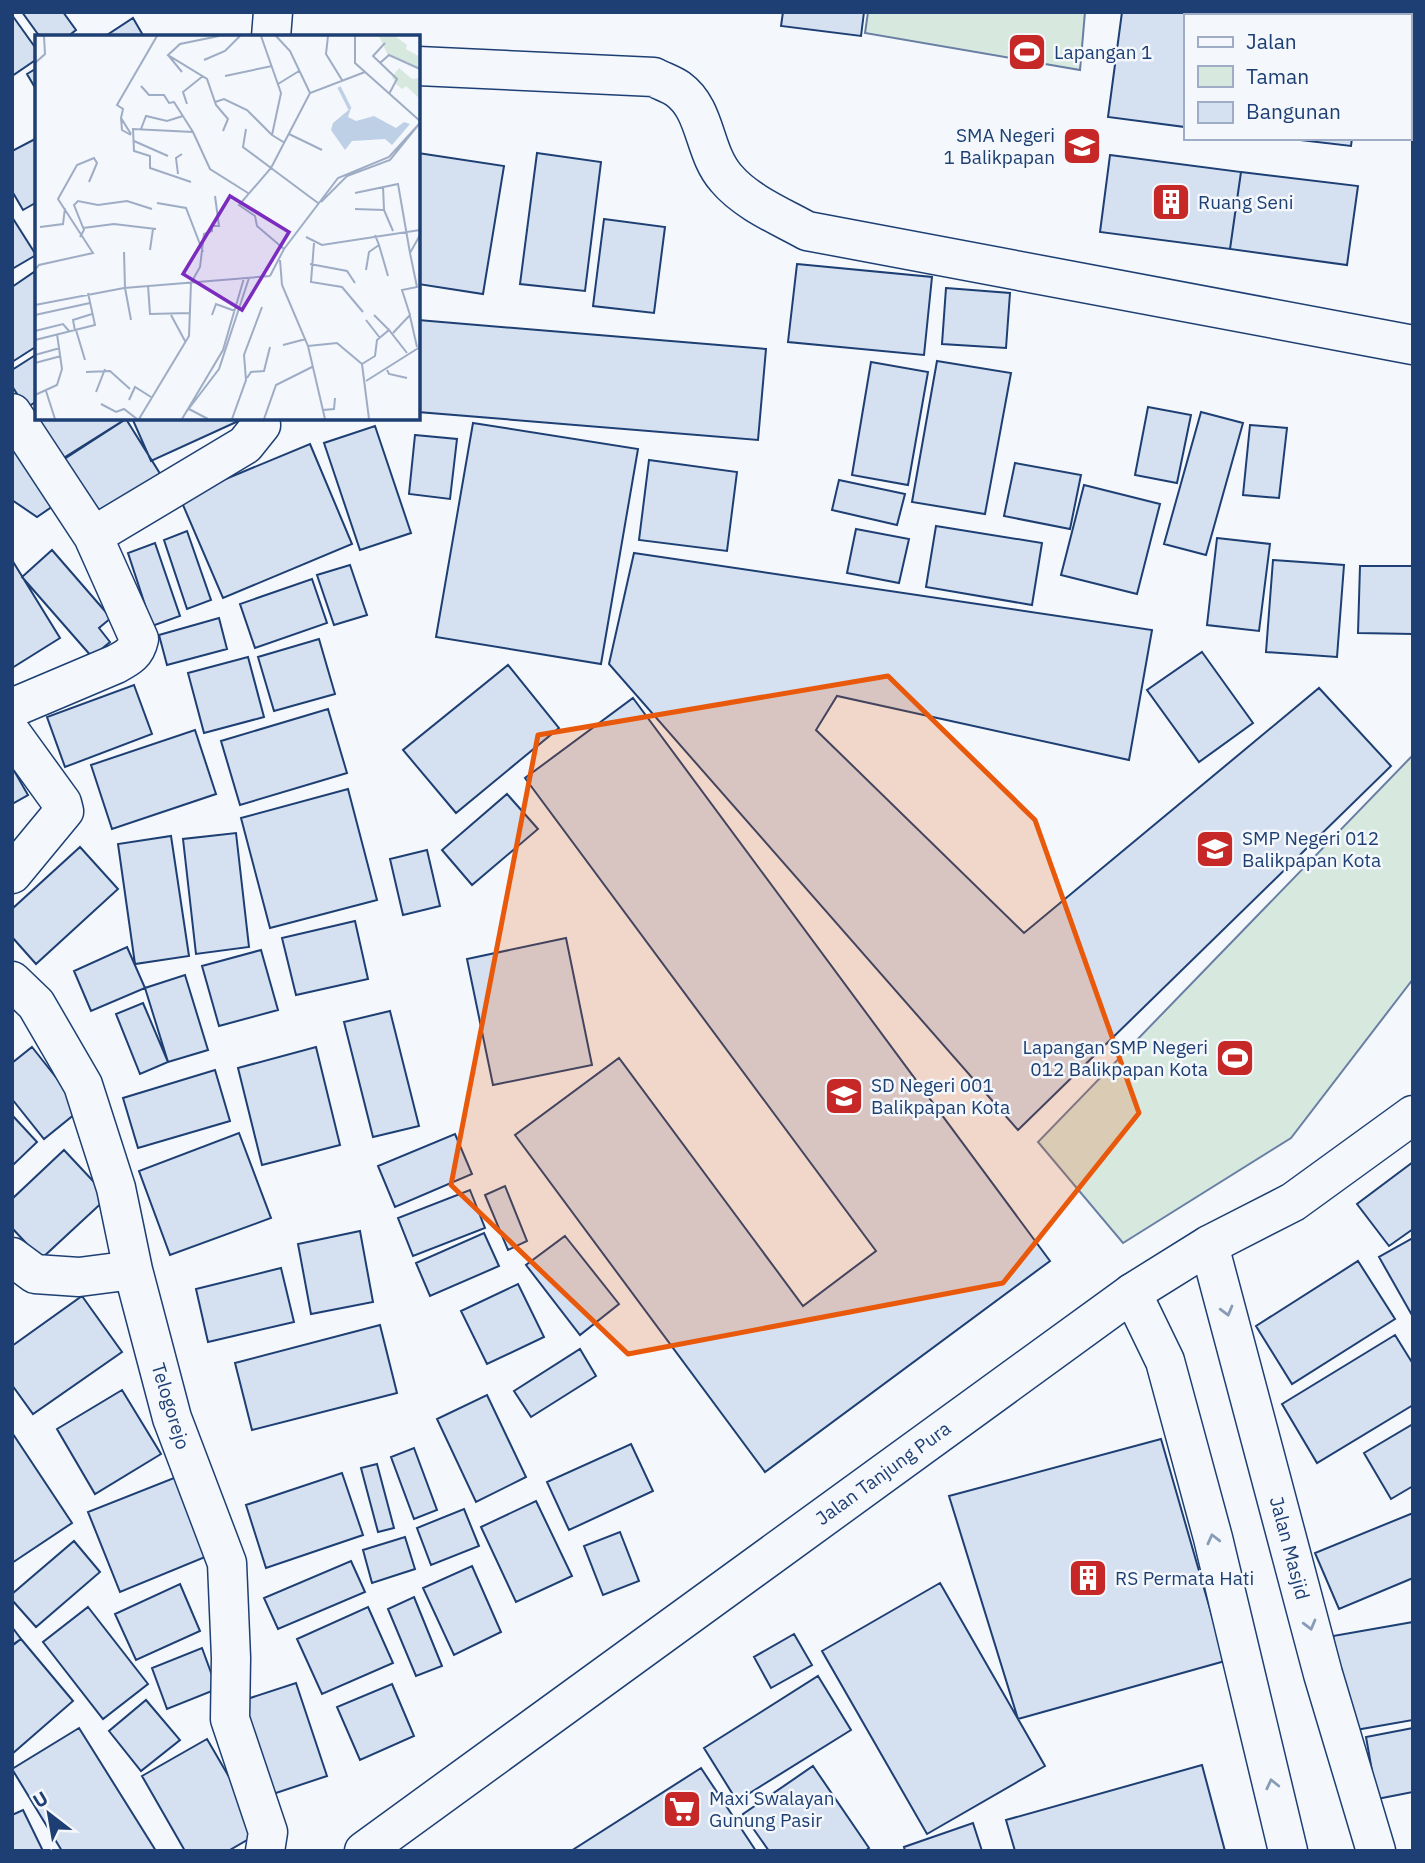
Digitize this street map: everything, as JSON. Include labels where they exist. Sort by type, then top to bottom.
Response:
[{"type":"street","points":[[271,35],[273,12]]},
{"type":"street","points":[[420,66],[654,77],[678,89],[695,107],[713,161],[726,179],[747,196],[807,231],[1413,345]]},
{"type":"street","points":[[12,413],[93,536],[139,639],[137,649],[132,655],[116,664],[12,708]]},
{"type":"street","points":[[93,536],[245,445],[261,425],[260,420]]},
{"type":"street","points":[[12,734],[62,803],[64,811],[12,874]]},
{"type":"street","name":"Telogorejo","points":[[12,981],[36,1004],[83,1084],[116,1188],[133,1269],[172,1418],[227,1563],[231,1646],[230,1719],[268,1832],[264,1851]]},
{"type":"street","name":"Jalan Tanjung Pura","points":[[364,1851],[1132,1293],[1209,1245],[1293,1202],[1413,1115]]},
{"type":"street","name":"Jalan Masjid","points":[[1209,1245],[1323,1674],[1376,1851]]},
{"type":"street","points":[[12,1257],[35,1274],[79,1277],[133,1269]]},
{"type":"street","points":[[1132,1293],[1165,1361],[1213,1538],[1288,1851]]},
{"type":"highlighted area","points":[[888,676],[1035,820],[1139,1113],[1003,1283],[628,1354],[451,1185],[538,735]]},
{"type":"green space","name":"Lapangan 1","points":[[868,12],[1085,12],[1080,70],[865,33]]},
{"type":"green space","name":"Lapangan SMP Negeri 012 Balikpapan Kota","points":[[1413,755],[1413,979],[1291,1138],[1123,1243],[1038,1142]]},
{"type":"shaded area","points":[[1413,12],[1413,139],[1411,14],[1376,14]]},
{"type":"building","points":[[22,12],[63,12],[76,30],[70,35],[39,35]]},
{"type":"building","points":[[783,12],[864,12],[861,36],[781,26]]},
{"type":"building","points":[[1122,12],[1368,12],[1184,14],[1184,127],[1108,117]]},
{"type":"building","points":[[12,15],[35,47],[35,60],[12,76]]},
{"type":"building","points":[[133,18],[143,35],[107,35]]},
{"type":"building","points":[[35,69],[35,88],[27,74]]},
{"type":"building","points":[[35,139],[35,203],[23,210],[12,191],[12,151]]},
{"type":"building","points":[[1300,140],[1352,140],[1351,146]]},
{"type":"building","points":[[420,153],[504,166],[483,294],[420,284]]},
{"type":"building","points":[[537,153],[601,162],[585,291],[520,284]]},
{"type":"building","name":"Ruang Seni","points":[[1110,155],[1241,172],[1230,249],[1100,232]]},
{"type":"building","points":[[1241,172],[1358,186],[1347,265],[1230,249]]},
{"type":"building","points":[[12,217],[35,256],[12,269]]},
{"type":"building","points":[[604,219],[665,227],[654,313],[593,306]]},
{"type":"building","points":[[797,264],[932,277],[924,355],[788,342]]},
{"type":"building","points":[[35,271],[35,347],[12,362],[12,287]]},
{"type":"building","points":[[946,288],[1010,293],[1006,348],[942,344]]},
{"type":"building","points":[[420,320],[766,349],[758,440],[420,412]]},
{"type":"building","points":[[35,355],[35,402],[26,408],[12,386],[12,370]]},
{"type":"building","points":[[937,361],[1011,373],[985,514],[912,502]]},
{"type":"building","points":[[871,362],[928,372],[908,485],[852,475]]},
{"type":"building","points":[[1148,407],[1191,415],[1177,483],[1135,475]]},
{"type":"building","points":[[1201,412],[1243,423],[1206,555],[1164,544]]},
{"type":"building","points":[[35,420],[124,420],[61,461]]},
{"type":"building","points":[[127,420],[164,480],[93,525],[54,464]]},
{"type":"building","points":[[133,420],[241,420],[151,461]]},
{"type":"building","points":[[473,423],[638,449],[601,664],[436,637]]},
{"type":"building","points":[[1250,425],[1287,428],[1279,498],[1243,495]]},
{"type":"building","points":[[375,426],[411,533],[360,550],[324,443]]},
{"type":"building","points":[[12,433],[59,502],[37,517],[12,500]]},
{"type":"building","points":[[415,435],[457,439],[450,499],[409,494]]},
{"type":"building","points":[[310,444],[352,544],[223,598],[180,498]]},
{"type":"building","points":[[649,460],[737,472],[727,551],[639,540]]},
{"type":"building","points":[[1015,463],[1081,475],[1070,529],[1004,516]]},
{"type":"building","points":[[839,480],[905,494],[897,525],[832,510]]},
{"type":"building","points":[[1084,485],[1160,504],[1137,594],[1061,575]]},
{"type":"building","points":[[936,526],[1042,543],[1032,605],[926,587]]},
{"type":"building","points":[[856,529],[909,539],[899,583],[847,573]]},
{"type":"building","points":[[187,531],[211,600],[187,609],[164,540]]},
{"type":"building","points":[[1217,538],[1270,544],[1259,631],[1207,625]]},
{"type":"building","points":[[155,543],[180,616],[152,626],[128,553]]},
{"type":"building","points":[[52,550],[111,618],[99,628],[110,642],[92,657],[22,577]]},
{"type":"building","name":"SMP Negeri 012 Balikpapan Kota","points":[[634,553],[1152,630],[1129,760],[837,696],[816,730],[1024,933],[1319,688],[1391,766],[1018,1130],[609,664]]},
{"type":"building","points":[[12,560],[60,638],[12,668]]},
{"type":"building","points":[[1273,560],[1344,565],[1337,657],[1266,652]]},
{"type":"building","points":[[350,565],[367,615],[334,625],[317,575]]},
{"type":"building","points":[[1360,566],[1413,566],[1413,634],[1358,633]]},
{"type":"building","points":[[312,579],[327,623],[255,648],[240,604]]},
{"type":"building","points":[[219,618],[227,649],[167,665],[159,635]]},
{"type":"building","points":[[319,639],[335,694],[274,711],[258,657]]},
{"type":"building","points":[[1202,652],[1253,723],[1199,762],[1147,690]]},
{"type":"building","points":[[248,657],[264,717],[204,733],[188,673]]},
{"type":"building","points":[[508,665],[559,728],[456,813],[403,750]]},
{"type":"building","points":[[134,685],[152,734],[65,767],[47,717]]},
{"type":"building","name":"SD Negeri 001 Balikpapan Kota","points":[[633,698],[1050,1261],[765,1472],[515,1135],[619,1058],[803,1306],[876,1251],[525,778]]},
{"type":"building","points":[[328,709],[347,773],[240,805],[221,741]]},
{"type":"building","points":[[195,730],[216,794],[112,829],[91,765]]},
{"type":"building","points":[[12,767],[28,795],[12,804]]},
{"type":"building","points":[[348,789],[377,900],[270,928],[241,818]]},
{"type":"building","points":[[507,794],[538,829],[472,885],[442,850]]},
{"type":"building","points":[[236,833],[249,947],[196,954],[183,839]]},
{"type":"building","points":[[171,836],[189,956],[135,964],[118,844]]},
{"type":"building","points":[[80,847],[118,889],[36,964],[12,937],[12,909]]},
{"type":"building","points":[[427,850],[440,906],[403,915],[390,859]]},
{"type":"building","points":[[355,921],[368,979],[296,995],[282,938]]},
{"type":"building","points":[[566,938],[592,1065],[493,1085],[467,959]]},
{"type":"building","points":[[127,947],[145,988],[91,1011],[74,971]]},
{"type":"building","points":[[261,950],[278,1010],[219,1026],[202,966]]},
{"type":"building","points":[[185,975],[208,1050],[168,1062],[145,988]]},
{"type":"building","points":[[143,1003],[168,1062],[140,1074],[116,1014]]},
{"type":"building","points":[[390,1011],[419,1126],[373,1137],[344,1022]]},
{"type":"building","points":[[32,1047],[81,1109],[44,1139],[12,1099],[12,1063]]},
{"type":"building","points":[[316,1047],[340,1145],[262,1165],[238,1068]]},
{"type":"building","points":[[215,1070],[230,1121],[138,1148],[123,1098]]},
{"type":"building","points":[[12,1115],[37,1142],[12,1166]]},
{"type":"building","points":[[239,1133],[271,1218],[170,1255],[139,1171]]},
{"type":"building","points":[[455,1134],[472,1174],[395,1207],[378,1166]]},
{"type":"building","points":[[64,1150],[108,1197],[41,1259],[12,1228],[12,1199]]},
{"type":"building","points":[[1413,1162],[1413,1229],[1389,1246],[1357,1204]]},
{"type":"building","points":[[505,1186],[527,1241],[508,1250],[485,1195]]},
{"type":"building","points":[[470,1190],[485,1228],[413,1256],[398,1218]]},
{"type":"building","points":[[360,1231],[373,1302],[311,1314],[298,1244]]},
{"type":"building","points":[[484,1233],[499,1266],[430,1296],[416,1263]]},
{"type":"building","points":[[565,1236],[619,1304],[580,1335],[526,1265]]},
{"type":"building","points":[[1413,1238],[1413,1317],[1379,1257]]},
{"type":"building","points":[[1358,1261],[1395,1319],[1292,1384],[1256,1326]]},
{"type":"building","points":[[281,1268],[294,1322],[208,1342],[196,1289]]},
{"type":"building","points":[[518,1284],[544,1337],[487,1364],[461,1311]]},
{"type":"building","points":[[82,1296],[122,1352],[33,1414],[12,1385],[12,1346]]},
{"type":"building","points":[[380,1325],[397,1393],[252,1430],[235,1363]]},
{"type":"building","points":[[1395,1335],[1413,1364],[1413,1405],[1317,1463],[1282,1404]]},
{"type":"building","points":[[580,1349],[596,1376],[531,1417],[514,1391]]},
{"type":"building","points":[[122,1390],[161,1454],[95,1494],[57,1429]]},
{"type":"building","points":[[487,1395],[526,1477],[476,1502],[437,1419]]},
{"type":"building","points":[[1413,1424],[1413,1486],[1391,1499],[1364,1453]]},
{"type":"building","points":[[12,1435],[72,1523],[12,1563]]},
{"type":"building","name":"RS Permata Hati","points":[[1161,1439],[1225,1661],[1018,1719],[949,1496]]},
{"type":"building","points":[[631,1444],[653,1491],[569,1530],[547,1482]]},
{"type":"building","points":[[414,1448],[437,1510],[414,1519],[391,1457]]},
{"type":"building","points":[[377,1464],[394,1528],[378,1532],[361,1468]]},
{"type":"building","points":[[342,1473],[363,1535],[266,1568],[246,1505]]},
{"type":"building","points":[[179,1476],[210,1555],[120,1592],[88,1512]]},
{"type":"building","points":[[536,1501],[572,1576],[516,1602],[481,1527]]},
{"type":"building","points":[[464,1509],[479,1546],[431,1565],[417,1528]]},
{"type":"building","points":[[1413,1513],[1413,1578],[1339,1609],[1315,1553]]},
{"type":"building","points":[[620,1532],[639,1581],[603,1595],[584,1546]]},
{"type":"building","points":[[405,1537],[415,1569],[372,1583],[363,1550]]},
{"type":"building","points":[[74,1541],[100,1572],[36,1627],[12,1600],[12,1594]]},
{"type":"building","points":[[351,1561],[365,1592],[278,1629],[264,1598]]},
{"type":"building","points":[[472,1566],[501,1632],[454,1655],[423,1588]]},
{"type":"building","points":[[940,1583],[1045,1766],[927,1834],[822,1651]]},
{"type":"building","points":[[180,1584],[200,1631],[136,1660],[115,1614]]},
{"type":"building","points":[[414,1597],[442,1666],[416,1676],[388,1609]]},
{"type":"building","points":[[88,1607],[148,1684],[103,1719],[43,1642]]},
{"type":"building","points":[[368,1607],[393,1663],[322,1694],[297,1639]]},
{"type":"building","points":[[1413,1622],[1413,1720],[1350,1731],[1333,1636]]},
{"type":"building","points":[[12,1627],[21,1639],[12,1645]]},
{"type":"building","points":[[794,1634],[812,1665],[771,1688],[754,1657]]},
{"type":"building","points":[[21,1639],[73,1701],[12,1754],[12,1646]]},
{"type":"building","points":[[202,1648],[217,1689],[167,1709],[152,1668]]},
{"type":"building","points":[[818,1676],[851,1730],[737,1801],[704,1748]]},
{"type":"building","points":[[296,1683],[327,1776],[273,1794],[241,1701]]},
{"type":"building","points":[[392,1684],[414,1736],[360,1760],[337,1707]]},
{"type":"building","points":[[146,1700],[180,1740],[141,1771],[109,1731]]},
{"type":"building","points":[[79,1728],[156,1851],[62,1851],[12,1769]]},
{"type":"building","points":[[1413,1728],[1413,1792],[1377,1799],[1366,1737]]},
{"type":"building","points":[[207,1739],[261,1832],[228,1851],[185,1851],[142,1776]]},
{"type":"building","points":[[1202,1765],[1225,1851],[1015,1851],[1006,1820]]},
{"type":"building","points":[[813,1766],[869,1848],[865,1851],[769,1851],[743,1814]]},
{"type":"building","name":"Maxi Swalayan Gunung Pasir","points":[[701,1768],[756,1851],[571,1851]]},
{"type":"building","points":[[23,1810],[43,1851],[12,1851],[12,1815]]},
{"type":"building","points":[[973,1823],[982,1851],[905,1851],[904,1847]]},
{"type":"place","name":"Lapangan 1","points":[[1027,52]]},
{"type":"place","name":"SMA Negeri 1 Balikpapan","points":[[1082,146]]},
{"type":"place","name":"Ruang Seni","points":[[1171,202]]},
{"type":"place","name":"SMP Negeri 012 Balikpapan Kota","points":[[1215,849]]},
{"type":"place","name":"Lapangan SMP Negeri 012 Balikpapan Kota","points":[[1235,1058]]},
{"type":"place","name":"SD Negeri 001 Balikpapan Kota","points":[[844,1096]]},
{"type":"place","name":"RS Permata Hati","points":[[1088,1578]]},
{"type":"place","name":"Maxi Swalayan Gunung Pasir","points":[[682,1809]]}]
